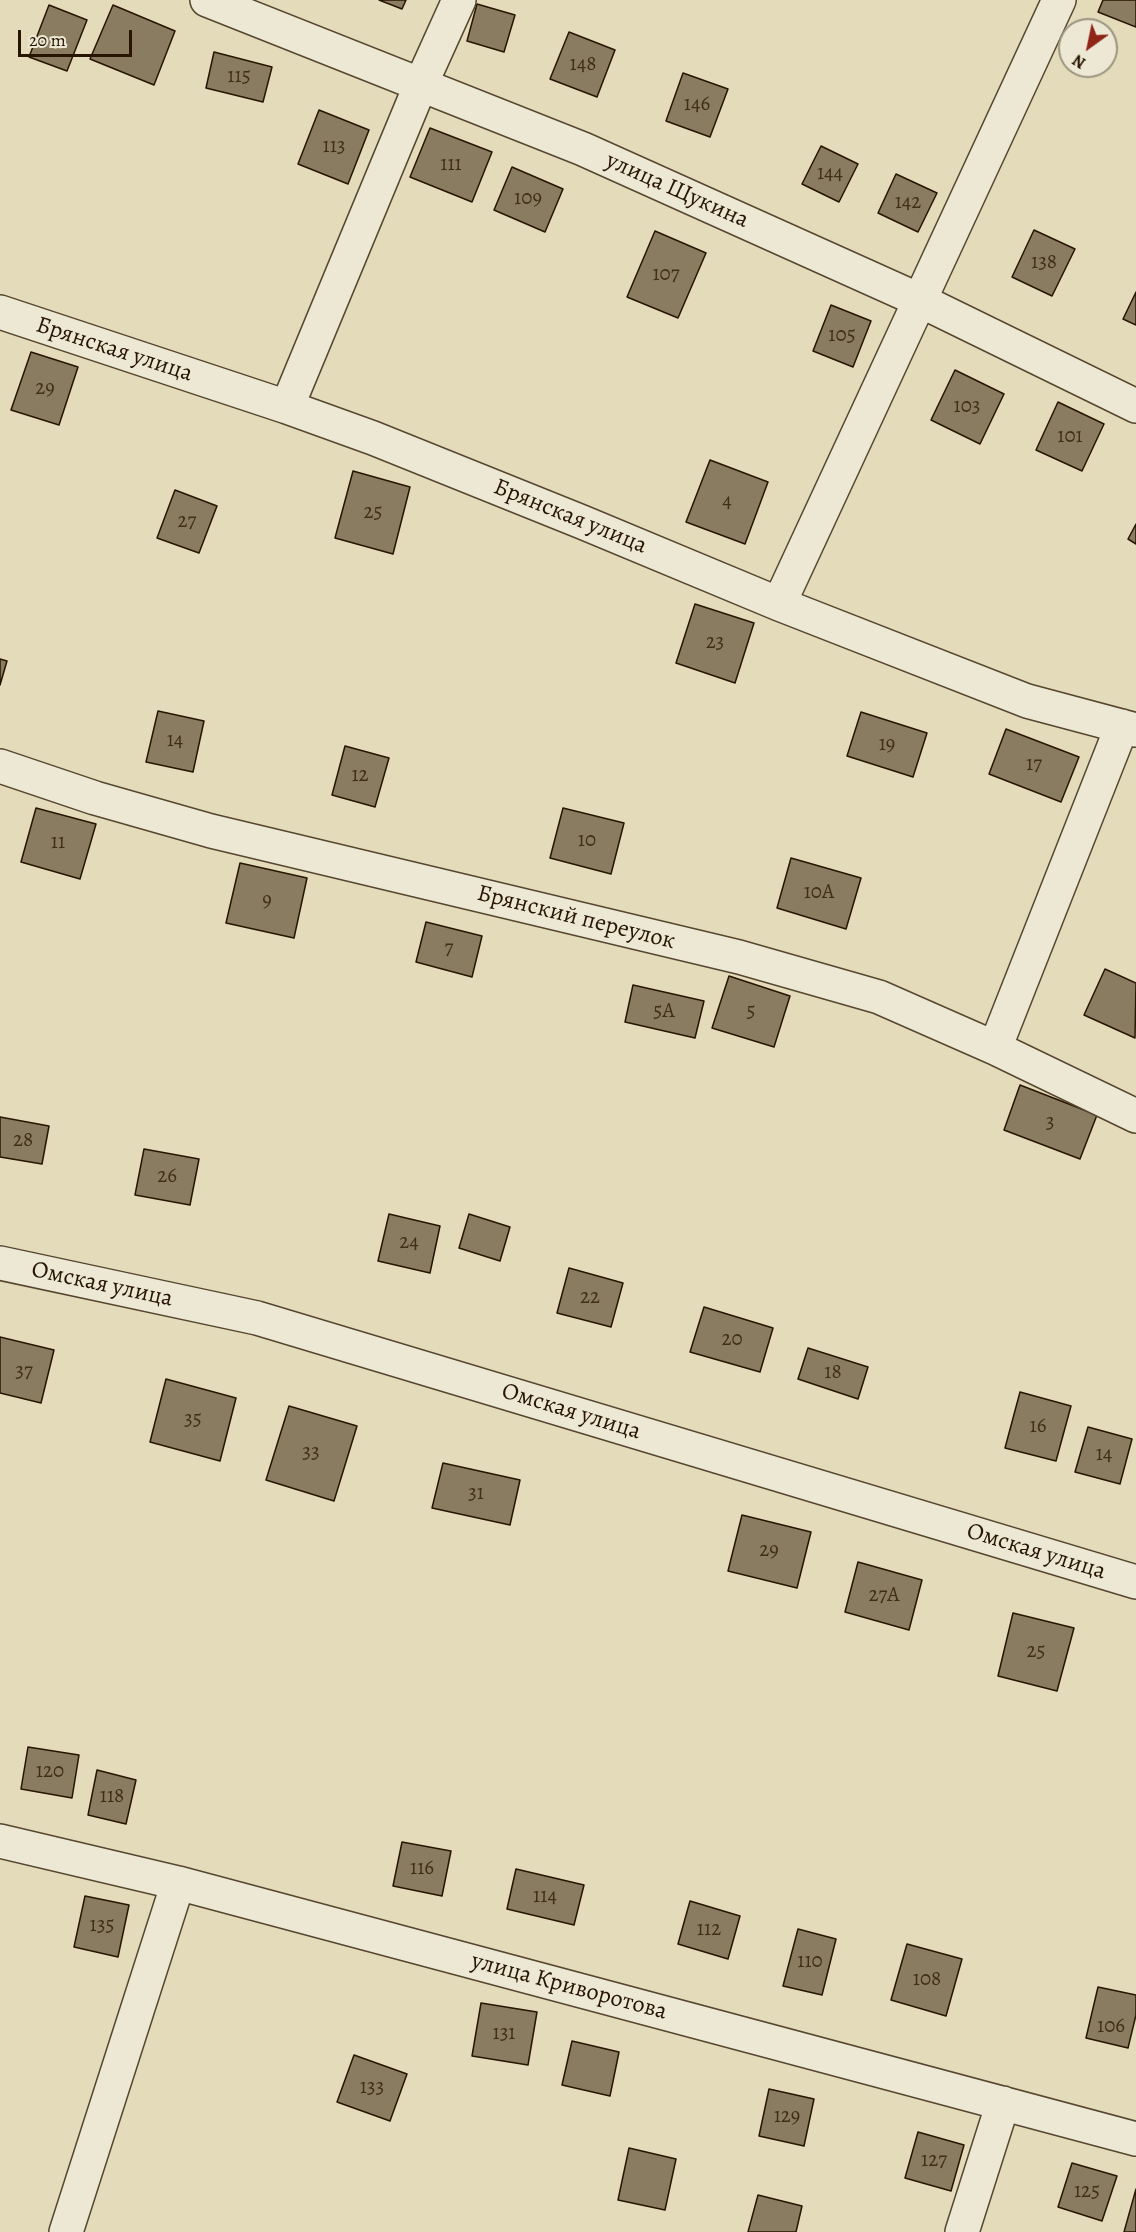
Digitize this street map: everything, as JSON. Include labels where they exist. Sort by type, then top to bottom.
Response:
[{"type":"street","name":"улица Щукина","points":[[207,0],[583,149],[919,300],[1136,406]]},
{"type":"street","points":[[287,407],[421,84],[459,0]]},
{"type":"street","points":[[779,604],[1059,0]]},
{"type":"street","name":"Брянская улица","points":[[0,312],[287,407],[373,438],[549,508],[779,604],[1027,701],[1129,728]]},
{"type":"street","points":[[995,1048],[1129,728]]},
{"type":"street","name":"Брянский переулок","points":[[0,766],[95,798],[211,831],[739,957],[879,997],[995,1048],[1136,1116]]},
{"type":"street","name":"Омская улица","points":[[0,1263],[257,1318],[1136,1582]]},
{"type":"street","name":"улица Криворотова","points":[[0,1841],[178,1883],[1136,2139]]},
{"type":"street","points":[[66,2232],[178,1883]]},
{"type":"street","points":[[962,2232],[1003,2103]]},
{"type":"building","points":[[379,0],[406,0],[402,9]]},
{"type":"building","points":[[1103,0],[1136,0],[1136,27],[1118,18],[1098,12]]},
{"type":"building","points":[[477,4],[515,15],[504,52],[467,41]]},
{"type":"building","points":[[49,5],[87,20],[67,71],[29,57]]},
{"type":"building","points":[[113,5],[175,31],[154,85],[90,59]]},
{"type":"building","points":[[569,32],[615,50],[597,97],[550,79]]},
{"type":"building","points":[[214,52],[272,67],[263,102],[206,88]]},
{"type":"building","points":[[683,73],[728,89],[710,137],[666,121]]},
{"type":"building","points":[[319,110],[369,130],[348,184],[298,164]]},
{"type":"building","points":[[430,128],[492,152],[472,202],[410,177]]},
{"type":"building","points":[[821,146],[858,164],[839,202],[802,184]]},
{"type":"building","points":[[512,167],[563,189],[545,232],[494,210]]},
{"type":"building","points":[[896,174],[937,193],[918,232],[878,213]]},
{"type":"building","points":[[1034,230],[1075,249],[1052,296],[1012,277]]},
{"type":"building","points":[[655,231],[706,253],[678,318],[627,297]]},
{"type":"building","points":[[1136,292],[1136,325],[1123,319]]},
{"type":"building","points":[[831,305],[871,321],[853,367],[813,351]]},
{"type":"building","points":[[31,352],[78,367],[59,425],[11,410]]},
{"type":"building","points":[[955,370],[1004,394],[980,444],[931,420]]},
{"type":"building","points":[[1058,402],[1104,424],[1082,471],[1036,450]]},
{"type":"building","points":[[710,460],[768,482],[745,544],[686,522]]},
{"type":"building","points":[[353,471],[410,487],[393,554],[335,538]]},
{"type":"building","points":[[175,490],[217,506],[199,553],[157,538]]},
{"type":"building","points":[[1136,524],[1136,544],[1128,539]]},
{"type":"building","points":[[695,604],[754,623],[735,683],[676,663]]},
{"type":"building","points":[[0,659],[7,661],[0,685]]},
{"type":"building","points":[[158,711],[204,721],[193,772],[146,762]]},
{"type":"building","points":[[861,712],[927,733],[913,777],[847,756]]},
{"type":"building","points":[[1006,729],[1079,757],[1061,802],[989,774]]},
{"type":"building","points":[[345,746],[389,758],[375,807],[332,795]]},
{"type":"building","points":[[36,808],[96,824],[80,879],[21,862]]},
{"type":"building","points":[[563,808],[624,823],[611,874],[550,858]]},
{"type":"building","points":[[791,858],[861,878],[846,929],[777,908]]},
{"type":"building","points":[[240,863],[307,878],[294,938],[226,923]]},
{"type":"building","points":[[426,922],[482,936],[472,977],[416,962]]},
{"type":"building","points":[[1105,969],[1136,983],[1135,1038],[1084,1015]]},
{"type":"building","points":[[729,976],[790,996],[774,1047],[712,1028]]},
{"type":"building","points":[[633,985],[704,1001],[695,1038],[625,1022]]},
{"type":"building","points":[[1020,1085],[1097,1115],[1080,1159],[1004,1130]]},
{"type":"building","points":[[0,1117],[49,1126],[42,1164],[0,1157]]},
{"type":"building","points":[[144,1149],[199,1159],[190,1205],[135,1195]]},
{"type":"building","points":[[389,1214],[440,1226],[430,1273],[378,1261]]},
{"type":"building","points":[[469,1214],[510,1227],[500,1261],[459,1248]]},
{"type":"building","points":[[569,1268],[623,1283],[611,1327],[557,1313]]},
{"type":"building","points":[[704,1307],[773,1328],[760,1372],[690,1352]]},
{"type":"building","points":[[0,1337],[54,1350],[41,1403],[0,1393]]},
{"type":"building","points":[[808,1348],[868,1367],[858,1399],[798,1379]]},
{"type":"building","points":[[166,1379],[236,1398],[220,1461],[150,1442]]},
{"type":"building","points":[[1020,1392],[1071,1406],[1056,1461],[1005,1448]]},
{"type":"building","points":[[289,1406],[357,1426],[334,1501],[266,1480]]},
{"type":"building","points":[[1088,1427],[1132,1439],[1120,1484],[1075,1472]]},
{"type":"building","points":[[443,1463],[520,1480],[510,1525],[432,1508]]},
{"type":"building","points":[[742,1515],[811,1532],[797,1588],[728,1571]]},
{"type":"building","points":[[858,1562],[922,1580],[909,1630],[845,1612]]},
{"type":"building","points":[[1013,1613],[1074,1628],[1057,1691],[998,1676]]},
{"type":"building","points":[[28,1747],[79,1755],[72,1798],[21,1789]]},
{"type":"building","points":[[97,1770],[136,1780],[126,1824],[88,1815]]},
{"type":"building","points":[[402,1842],[451,1851],[442,1896],[393,1886]]},
{"type":"building","points":[[516,1869],[584,1885],[574,1925],[507,1909]]},
{"type":"building","points":[[85,1896],[129,1905],[118,1957],[74,1947]]},
{"type":"building","points":[[690,1901],[740,1916],[728,1959],[678,1944]]},
{"type":"building","points":[[798,1929],[836,1939],[822,1995],[783,1986]]},
{"type":"building","points":[[907,1944],[962,1959],[946,2016],[891,2000]]},
{"type":"building","points":[[1098,1987],[1136,1995],[1136,2015],[1128,2048],[1086,2038]]},
{"type":"building","points":[[481,2003],[537,2012],[528,2065],[472,2056]]},
{"type":"building","points":[[572,2041],[619,2052],[610,2096],[562,2085]]},
{"type":"building","points":[[354,2055],[407,2074],[390,2121],[337,2102]]},
{"type":"building","points":[[769,2089],[814,2099],[804,2146],[759,2136]]},
{"type":"building","points":[[918,2132],[964,2145],[951,2191],[905,2178]]},
{"type":"building","points":[[629,2148],[676,2159],[665,2210],[618,2200]]},
{"type":"building","points":[[1072,2163],[1117,2176],[1102,2221],[1058,2207]]},
{"type":"building","points":[[1136,2189],[1136,2232],[1124,2232]]},
{"type":"building","points":[[758,2195],[802,2206],[796,2232],[748,2232]]}]
